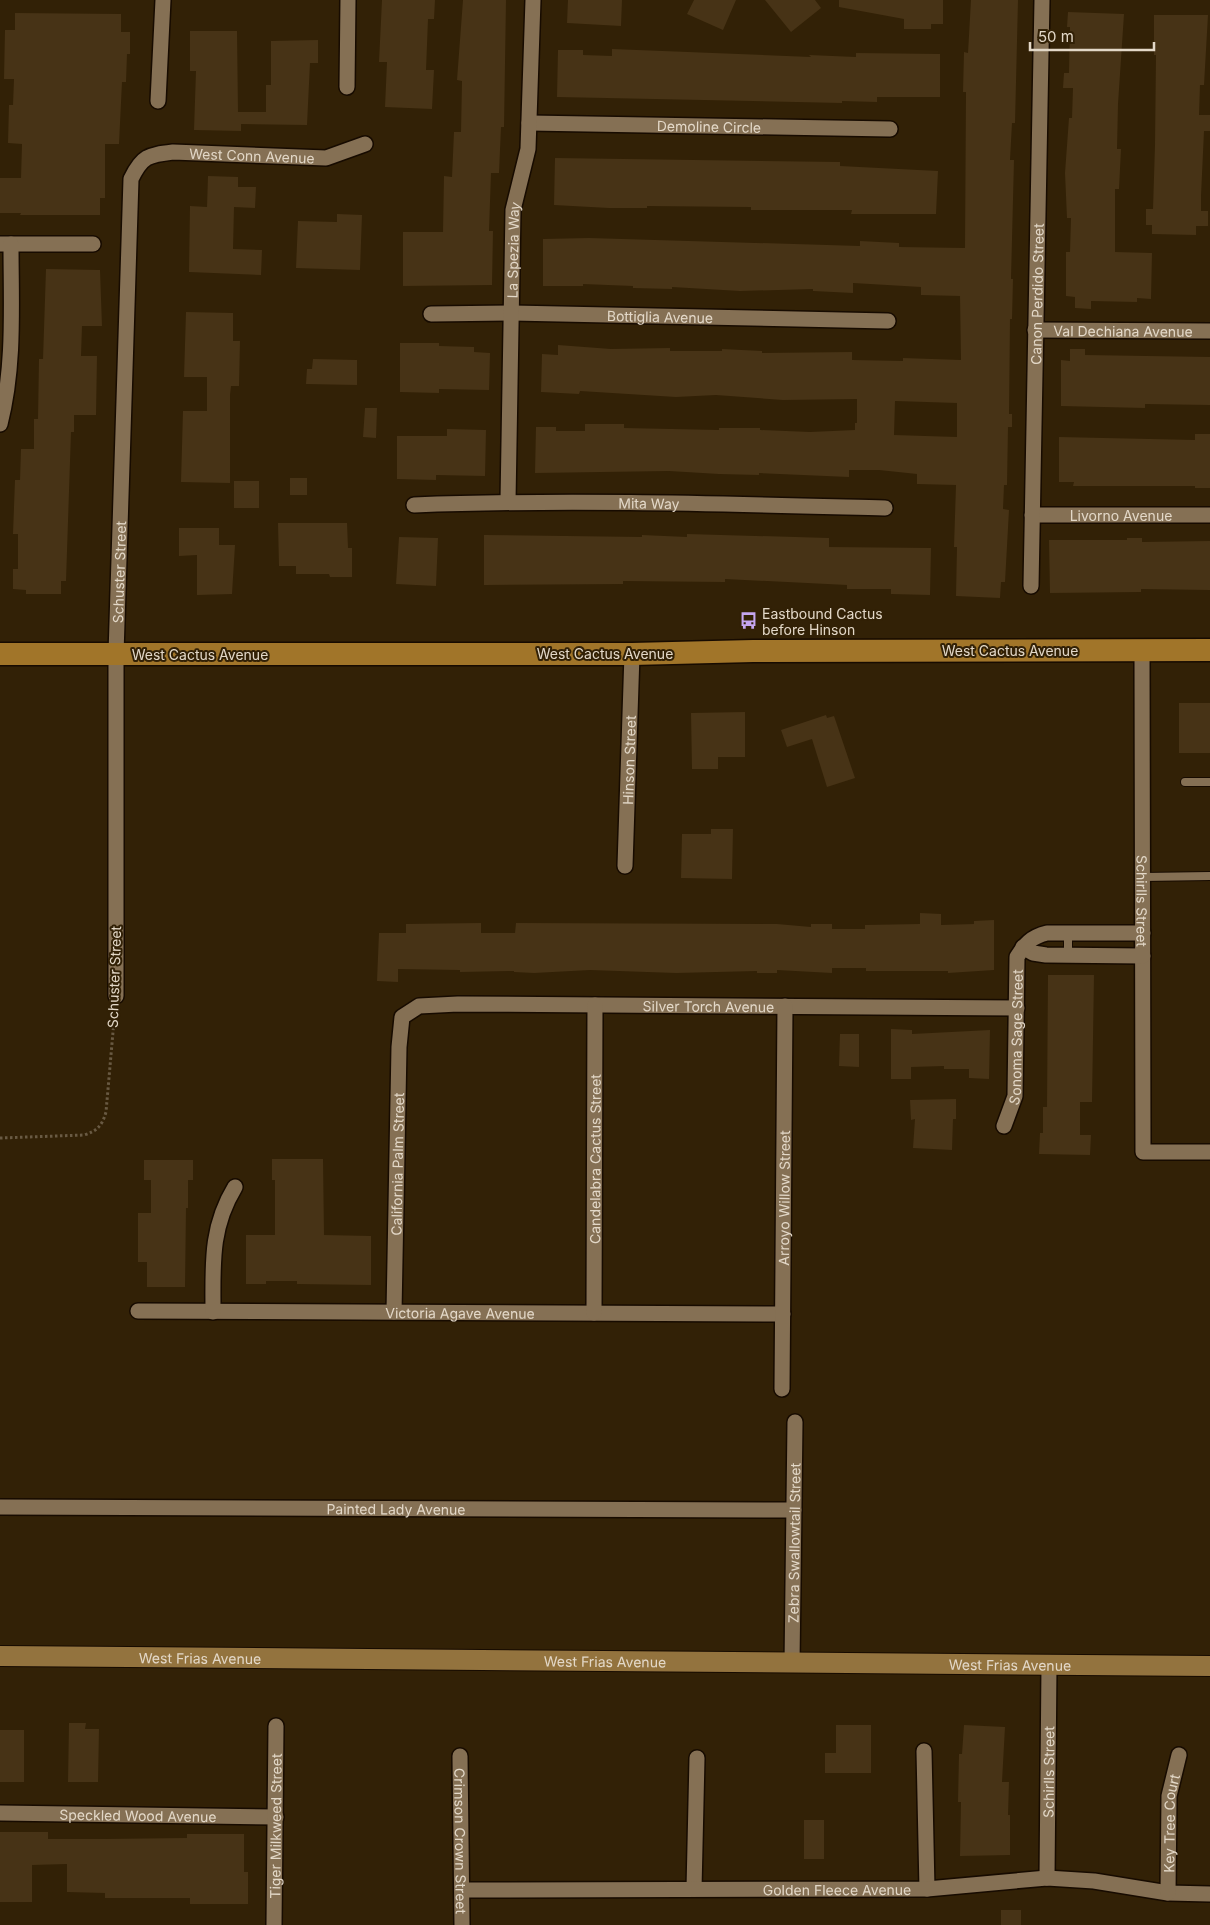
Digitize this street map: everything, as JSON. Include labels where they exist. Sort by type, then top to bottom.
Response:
[{"type":"main road","name":"West Cactus Avenue","points":[[0,654],[632,654],[764,651],[1210,650]]},
{"type":"street","points":[[158,100],[163,0]]},
{"type":"street","points":[[347,87],[348,0]]},
{"type":"street","name":"La Spezia Way","points":[[508,501],[513,210],[528,149],[533,0]]},
{"type":"street","name":"Canon Perdido Street","points":[[1031,586],[1042,0]]},
{"type":"street","name":"Demoline Circle","points":[[529,123],[890,129]]},
{"type":"street","name":"West Conn Avenue","points":[[139,162],[153,154],[173,152],[326,158],[365,144]]},
{"type":"street","name":"Schuster Street","points":[[116,996],[116,654],[131,180],[139,162]]},
{"type":"street","points":[[0,424],[8,393],[11,363],[5,244],[93,244]]},
{"type":"street","name":"Bottiglia Avenue","points":[[431,314],[512,312],[888,321]]},
{"type":"street","name":"Val Dechiana Avenue","points":[[1035,330],[1210,331]]},
{"type":"street","name":"Mita Way","points":[[414,505],[508,501],[670,502],[885,508]]},
{"type":"street","name":"Livorno Avenue","points":[[1032,515],[1210,515]]},
{"type":"street","name":"Schirlls Street","points":[[1142,650],[1143,1152],[1210,1152]]},
{"type":"street","name":"Hinson Street","points":[[625,866],[632,654]]},
{"type":"street","points":[[1143,933],[1047,933],[1034,936],[1023,947],[1033,953],[1143,956]]},
{"type":"street","name":"Sonoma Sage Street","points":[[1004,1126],[1015,1096],[1017,957],[1023,947]]},
{"type":"street","name":"Silver Torch Avenue","points":[[402,1017],[419,1006],[595,1005],[1017,1008]]},
{"type":"street","name":"Candelabra Cactus Street","points":[[594,1313],[595,1005]]},
{"type":"street","name":"Arroyo Willow Street","points":[[782,1389],[785,1006]]},
{"type":"street","name":"California Palm Street","points":[[394,1312],[398,1046],[402,1017]]},
{"type":"street","points":[[213,1312],[212,1252],[223,1206],[235,1187]]},
{"type":"street","name":"Victoria Agave Avenue","points":[[138,1311],[783,1314]]},
{"type":"street","name":"Zebra Swallowtail Street","points":[[792,1664],[794,1422]]},
{"type":"street","name":"Painted Lady Avenue","points":[[0,1507],[794,1510]]},
{"type":"street","name":"West Frias Avenue","points":[[0,1656],[1210,1666]]},
{"type":"street","name":"Schirlls Street","points":[[1046,1878],[1049,1666]]},
{"type":"street","name":"Tiger Milkweed Street","points":[[274,1925],[276,1726]]},
{"type":"street","points":[[924,1751],[927,1889]]},
{"type":"street","name":"Key Tree Court","points":[[1168,1893],[1169,1796],[1179,1755]]},
{"type":"street","name":"Crimson Crown Street","points":[[460,1756],[462,1925]]},
{"type":"street","points":[[694,1889],[697,1758]]},
{"type":"street","name":"Speckled Wood Avenue","points":[[0,1813],[276,1817]]},
{"type":"street","name":"Golden Fleece Avenue","points":[[462,1890],[927,1889],[1046,1878],[1094,1881],[1168,1893],[1210,1894]]},
{"type":"lane","points":[[1185,782],[1210,782]]},
{"type":"lane","points":[[1143,877],[1210,876]]},
{"type":"lane","points":[[1068,933],[1068,955]]},
{"type":"path","name":"Schuster Street","points":[[0,1138],[84,1135],[96,1131],[103,1124],[106,1112],[116,996]]},
{"type":"building","points":[[382,0],[435,0],[434,19],[428,19],[426,70],[434,70],[432,109],[385,107],[387,62],[379,62]]},
{"type":"building","points":[[463,0],[506,0],[504,127],[501,127],[499,173],[491,173],[489,231],[493,231],[492,285],[403,286],[403,232],[443,232],[444,176],[452,177],[454,132],[461,132],[462,81],[457,80]]},
{"type":"building","points":[[568,0],[622,0],[621,26],[567,23]]},
{"type":"building","points":[[694,0],[736,0],[723,30],[687,14]]},
{"type":"building","points":[[765,0],[815,0],[821,8],[791,32]]},
{"type":"building","points":[[839,0],[943,0],[943,24],[931,24],[931,29],[904,29],[904,19],[839,7]]},
{"type":"building","points":[[971,0],[1018,0],[1015,123],[1012,123],[1010,160],[1014,160],[1009,414],[1012,414],[1012,427],[1008,427],[1007,485],[1004,485],[1003,509],[1009,510],[1005,582],[1001,582],[1000,598],[956,596],[957,547],[954,547],[956,485],[917,484],[917,474],[879,470],[849,470],[849,477],[669,471],[535,473],[536,427],[556,427],[556,431],[585,431],[585,424],[624,424],[624,428],[719,430],[719,428],[760,428],[760,430],[810,432],[855,430],[855,423],[857,423],[857,399],[783,400],[716,395],[676,397],[580,391],[579,394],[541,392],[542,354],[558,355],[558,345],[611,349],[670,348],[670,351],[722,351],[722,349],[762,351],[762,353],[852,352],[852,360],[903,361],[903,358],[961,360],[960,296],[921,295],[921,287],[853,283],[853,293],[813,291],[813,289],[740,291],[672,287],[672,289],[633,288],[633,286],[583,284],[583,286],[543,286],[543,239],[589,238],[860,246],[860,241],[899,243],[899,247],[965,248],[966,92],[963,92],[964,52],[968,53]],"holes":[[[895,401],[957,403],[957,437],[894,435]]]},
{"type":"building","points":[[1068,12],[1124,14],[1118,104],[1117,149],[1121,149],[1119,189],[1115,189],[1115,252],[1152,253],[1151,299],[1137,298],[1137,302],[1091,301],[1091,309],[1075,308],[1075,297],[1066,296],[1066,252],[1070,252],[1071,218],[1067,218],[1065,173],[1069,118],[1072,118],[1073,88],[1063,88],[1064,73],[1069,73],[1070,27],[1067,27]]},
{"type":"building","points":[[15,13],[121,14],[121,32],[130,32],[130,54],[127,54],[126,82],[122,82],[119,144],[105,144],[105,198],[100,198],[100,215],[20,215],[21,213],[0,213],[0,178],[21,178],[22,144],[8,143],[9,105],[13,105],[14,79],[4,79],[5,30],[15,30]]},
{"type":"building","points":[[1154,15],[1208,15],[1204,85],[1200,85],[1199,115],[1210,115],[1210,131],[1204,131],[1201,196],[1201,211],[1208,211],[1208,226],[1196,226],[1196,235],[1152,234],[1152,225],[1146,225],[1146,209],[1153,209],[1156,55],[1154,55]]},
{"type":"building","points":[[190,31],[237,31],[238,112],[266,112],[266,85],[271,85],[271,41],[318,40],[318,63],[310,63],[307,125],[241,124],[241,131],[194,130],[196,71],[190,71]]},
{"type":"building","points":[[612,49],[811,57],[809,55],[856,57],[856,53],[940,54],[940,97],[877,97],[877,102],[842,101],[842,103],[557,97],[558,50],[583,50],[583,55],[612,56]]},
{"type":"building","points":[[555,158],[840,162],[840,166],[938,171],[936,214],[851,214],[852,210],[751,210],[751,207],[647,206],[647,208],[609,208],[554,205]]},
{"type":"building","points":[[208,176],[238,177],[238,187],[256,187],[255,208],[234,207],[233,249],[262,250],[261,275],[189,272],[190,206],[207,207]]},
{"type":"building","points":[[337,214],[362,215],[360,270],[296,268],[298,221],[337,222]]},
{"type":"building","points":[[46,269],[100,270],[102,326],[82,326],[81,356],[97,356],[96,415],[74,415],[74,432],[71,432],[66,581],[61,581],[61,594],[26,594],[26,590],[13,589],[13,569],[18,569],[18,534],[13,534],[15,480],[20,480],[21,449],[34,449],[34,419],[38,419],[39,359],[43,359]]},
{"type":"building","points":[[186,312],[233,313],[233,341],[240,341],[239,386],[231,386],[230,395],[230,483],[181,482],[183,411],[207,411],[207,377],[184,377]]},
{"type":"building","points":[[400,343],[439,343],[439,346],[474,347],[474,352],[490,353],[489,390],[439,389],[439,393],[400,392]]},
{"type":"building","points":[[1070,349],[1085,349],[1085,355],[1210,357],[1210,405],[1145,404],[1145,408],[1061,406],[1061,360],[1070,361]]},
{"type":"building","points":[[313,359],[357,360],[357,385],[306,384],[307,369],[312,369]]},
{"type":"building","points":[[365,408],[377,408],[376,438],[363,437]]},
{"type":"building","points":[[447,429],[486,430],[485,476],[436,475],[436,480],[397,479],[397,436],[447,436]]},
{"type":"building","points":[[1195,434],[1210,434],[1210,488],[1195,488],[1195,486],[1073,486],[1074,482],[1059,482],[1059,437],[1195,440]]},
{"type":"building","points":[[290,478],[307,478],[307,495],[290,495]]},
{"type":"building","points":[[234,481],[259,481],[259,508],[234,508]]},
{"type":"building","points":[[278,523],[347,523],[348,548],[352,548],[352,577],[330,577],[329,574],[296,574],[296,566],[279,566]]},
{"type":"building","points":[[179,528],[219,528],[219,545],[235,545],[232,594],[197,595],[197,555],[179,556]]},
{"type":"building","points":[[687,534],[829,538],[829,547],[931,548],[930,595],[891,594],[891,589],[847,589],[847,585],[725,579],[725,582],[623,581],[623,584],[484,585],[484,535],[642,537],[642,535],[687,537]]},
{"type":"building","points":[[399,537],[438,538],[436,586],[396,584]]},
{"type":"building","points":[[1127,538],[1142,538],[1142,542],[1210,541],[1210,590],[1141,589],[1141,592],[1050,593],[1049,540],[1127,540]]},
{"type":"building","points":[[1179,703],[1210,703],[1210,753],[1179,753]]},
{"type":"building","points":[[745,712],[745,757],[718,757],[718,769],[692,769],[691,713]]},
{"type":"building","points":[[826,715],[827,718],[834,716],[855,778],[827,787],[812,739],[787,747],[781,730]]},
{"type":"building","points":[[711,829],[733,829],[732,879],[681,878],[682,834],[711,834]]},
{"type":"building","points":[[920,913],[941,914],[941,925],[974,924],[974,921],[994,920],[994,970],[948,973],[948,971],[866,971],[866,968],[832,968],[832,973],[777,970],[777,973],[757,973],[757,971],[676,973],[590,970],[534,973],[398,969],[398,982],[377,981],[379,933],[406,933],[406,924],[481,923],[481,933],[515,933],[516,923],[777,924],[811,927],[811,924],[832,924],[832,929],[865,929],[865,925],[920,924]]},
{"type":"building","points":[[1048,975],[1094,975],[1092,1102],[1080,1102],[1080,1135],[1091,1135],[1090,1155],[1039,1154],[1040,1133],[1043,1133],[1043,1107],[1047,1107]]},
{"type":"building","points":[[891,1029],[912,1030],[912,1034],[990,1030],[989,1079],[969,1078],[969,1069],[944,1069],[944,1066],[911,1067],[911,1079],[891,1079]]},
{"type":"building","points":[[840,1034],[859,1034],[859,1067],[839,1066]]},
{"type":"building","points":[[956,1099],[956,1119],[953,1119],[952,1150],[913,1148],[915,1119],[911,1120],[910,1100]]},
{"type":"building","points":[[272,1159],[323,1159],[324,1235],[371,1236],[371,1285],[297,1284],[297,1281],[266,1281],[266,1284],[246,1284],[246,1235],[275,1235],[275,1180],[272,1180]]},
{"type":"building","points":[[144,1160],[193,1160],[193,1180],[188,1180],[188,1208],[186,1208],[185,1287],[147,1287],[147,1262],[138,1262],[138,1213],[151,1213],[151,1180],[144,1180]]},
{"type":"building","points":[[69,1723],[86,1723],[85,1729],[99,1729],[98,1782],[68,1782]]},
{"type":"building","points":[[836,1725],[871,1725],[871,1773],[825,1773],[825,1753],[836,1753]]},
{"type":"building","points":[[964,1725],[1005,1727],[1002,1782],[1009,1782],[1010,1855],[960,1856],[961,1802],[958,1802],[959,1754],[962,1754]]},
{"type":"building","points":[[0,1730],[24,1730],[24,1782],[0,1782]]},
{"type":"building","points":[[804,1820],[824,1820],[824,1859],[804,1859]]},
{"type":"building","points":[[0,1832],[48,1832],[48,1839],[187,1838],[187,1834],[244,1834],[244,1872],[248,1872],[248,1904],[190,1904],[190,1898],[105,1898],[105,1893],[67,1892],[67,1864],[32,1865],[32,1902],[0,1902]]},
{"type":"building","points":[[1001,1910],[1021,1910],[1021,1925],[1001,1925]]},
{"type":"place","name":"Eastbound Cactus before Hinson","points":[[748,621]]}]
